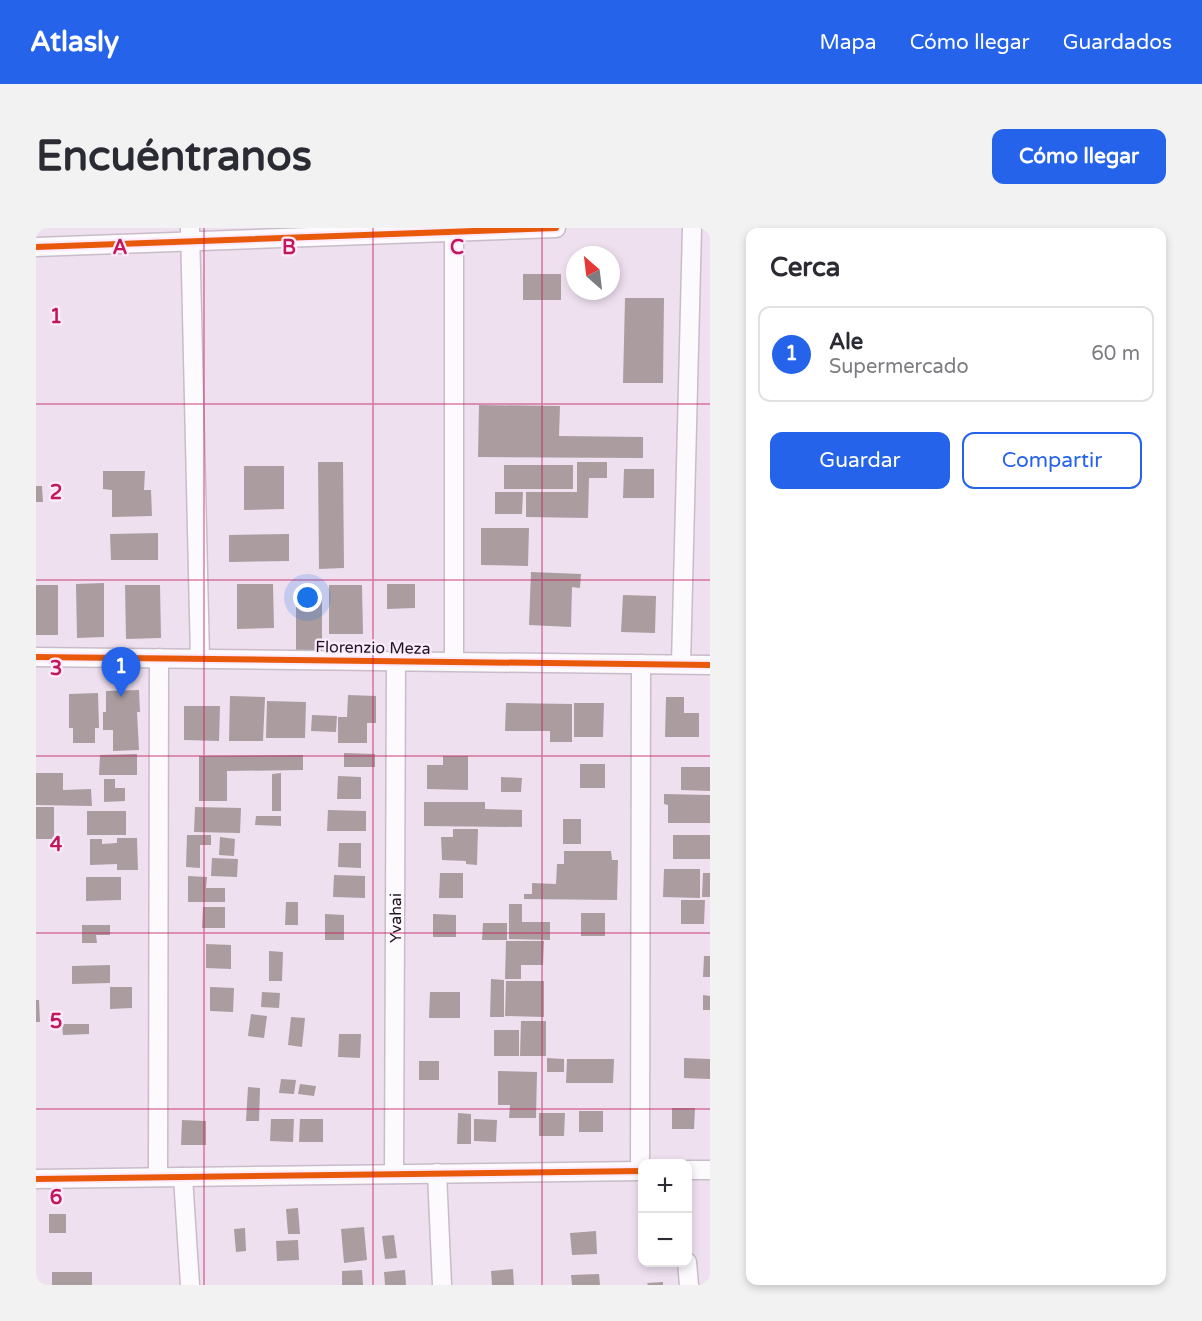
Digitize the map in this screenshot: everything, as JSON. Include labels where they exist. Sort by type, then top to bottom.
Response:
[{"type":"street","points":[[36,247],[190,234],[556,228]]},
{"type":"street","points":[[681,664],[692,228]]},
{"type":"street","points":[[454,231],[454,661]]},
{"type":"street","points":[[190,234],[200,658]]},
{"type":"street","name":"Florenzio Meza","points":[[36,657],[710,665]]},
{"type":"street","points":[[158,1177],[159,658]]},
{"type":"street","name":"Yvahai","points":[[394,1174],[396,661]]},
{"type":"street","points":[[641,664],[641,1159]]},
{"type":"street","points":[[692,1170],[710,1170]]},
{"type":"street","points":[[36,1179],[638,1171]]},
{"type":"street","points":[[437,1173],[442,1285]]},
{"type":"street","points":[[183,1177],[190,1285]]},
{"type":"street","points":[[687,1267],[689,1285]]},
{"type":"building","points":[[523,274],[561,274],[561,300],[523,300]]},
{"type":"building","points":[[625,298],[664,298],[663,383],[623,383]]},
{"type":"building","points":[[479,405],[560,406],[559,436],[643,437],[643,458],[478,457]]},
{"type":"building","points":[[318,462],[343,462],[344,568],[319,569]]},
{"type":"building","points":[[577,462],[607,462],[607,478],[589,478],[588,518],[526,517],[526,492],[577,492]]},
{"type":"building","points":[[504,465],[573,465],[573,489],[504,489]]},
{"type":"building","points":[[244,466],[284,466],[284,509],[244,510]]},
{"type":"building","points":[[624,469],[654,469],[654,498],[623,498]]},
{"type":"building","points":[[103,471],[145,471],[144,490],[151,490],[152,516],[112,517],[112,490],[103,489]]},
{"type":"building","points":[[36,486],[42,486],[43,502],[36,502]]},
{"type":"building","points":[[495,492],[523,492],[522,514],[495,514]]},
{"type":"building","points":[[481,528],[529,528],[528,566],[481,565]]},
{"type":"building","points":[[158,533],[158,560],[111,560],[110,534]]},
{"type":"building","points":[[289,534],[289,561],[229,562],[229,535]]},
{"type":"building","points":[[531,572],[581,574],[580,588],[572,587],[571,627],[529,625]]},
{"type":"building","points":[[104,583],[104,637],[77,638],[76,584]]},
{"type":"building","points":[[237,584],[273,584],[274,628],[237,629]]},
{"type":"building","points":[[387,584],[415,584],[415,608],[387,609]]},
{"type":"building","points":[[36,585],[58,585],[58,635],[36,635]]},
{"type":"building","points":[[125,585],[160,585],[161,638],[126,639]]},
{"type":"building","points":[[329,585],[362,585],[363,634],[329,634]]},
{"type":"building","points":[[623,595],[656,596],[655,633],[621,632]]},
{"type":"building","points":[[296,600],[322,600],[322,652],[296,652]]},
{"type":"building","points":[[139,690],[140,712],[137,712],[139,750],[113,751],[113,730],[103,730],[106,691]]},
{"type":"building","points":[[98,693],[99,728],[95,728],[95,743],[73,743],[73,728],[69,728],[69,694]]},
{"type":"building","points":[[348,695],[376,696],[376,723],[367,723],[367,743],[338,743],[338,717],[347,717]]},
{"type":"building","points":[[230,696],[265,697],[263,741],[229,741]]},
{"type":"building","points":[[666,697],[684,697],[684,713],[699,713],[699,737],[665,737]]},
{"type":"building","points":[[267,701],[306,702],[305,738],[266,738]]},
{"type":"building","points":[[506,703],[572,704],[572,742],[550,742],[550,731],[505,731]]},
{"type":"building","points":[[574,703],[604,703],[603,737],[574,737]]},
{"type":"building","points":[[184,706],[220,706],[219,741],[184,740]]},
{"type":"building","points":[[312,715],[337,716],[336,732],[311,731]]},
{"type":"building","points":[[344,753],[375,754],[375,767],[344,767]]},
{"type":"building","points":[[137,754],[137,775],[99,775],[100,755]]},
{"type":"building","points":[[303,755],[303,770],[227,771],[227,801],[199,801],[199,756]]},
{"type":"building","points":[[443,756],[468,756],[468,790],[427,789],[427,765],[443,765]]},
{"type":"building","points":[[580,764],[605,764],[605,788],[580,788]]},
{"type":"building","points":[[681,767],[710,767],[710,791],[681,790]]},
{"type":"building","points":[[36,773],[63,773],[63,790],[91,789],[92,806],[36,805]]},
{"type":"building","points":[[281,773],[281,811],[272,811],[272,774]]},
{"type":"building","points":[[338,776],[361,777],[361,799],[337,799]]},
{"type":"building","points":[[501,777],[522,778],[521,792],[501,792]]},
{"type":"building","points":[[104,779],[115,779],[115,788],[125,788],[125,801],[104,802]]},
{"type":"building","points":[[664,794],[710,795],[710,823],[668,823],[668,805],[664,804]]},
{"type":"building","points":[[424,802],[485,802],[485,809],[522,810],[522,827],[424,826]]},
{"type":"building","points":[[36,807],[54,807],[54,839],[36,839]]},
{"type":"building","points":[[195,807],[241,808],[240,833],[194,832]]},
{"type":"building","points":[[328,810],[366,811],[366,831],[327,831]]},
{"type":"building","points":[[87,811],[126,811],[126,835],[87,835]]},
{"type":"building","points":[[256,816],[281,816],[281,826],[255,825]]},
{"type":"building","points":[[563,819],[581,819],[581,844],[563,844]]},
{"type":"building","points":[[453,829],[478,829],[477,865],[466,864],[466,861],[442,860],[441,837],[453,837]]},
{"type":"building","points":[[187,835],[211,835],[211,845],[200,845],[200,868],[186,867]]},
{"type":"building","points":[[673,835],[710,835],[710,859],[673,859]]},
{"type":"building","points":[[220,837],[235,839],[234,856],[219,855]]},
{"type":"building","points":[[117,838],[137,838],[138,870],[117,870],[117,864],[90,865],[90,839],[102,839],[102,844],[117,843]]},
{"type":"building","points":[[339,843],[361,843],[361,868],[338,867]]},
{"type":"building","points":[[564,851],[611,851],[612,860],[618,860],[617,900],[524,899],[524,894],[532,894],[532,883],[556,884],[557,864],[564,864]]},
{"type":"building","points":[[212,858],[238,859],[237,877],[211,876]]},
{"type":"building","points":[[664,869],[700,869],[700,898],[663,897]]},
{"type":"building","points":[[440,873],[463,873],[463,898],[439,898]]},
{"type":"building","points":[[703,873],[710,873],[710,897],[702,897]]},
{"type":"building","points":[[334,875],[365,876],[365,898],[333,897]]},
{"type":"building","points":[[188,876],[207,877],[206,888],[225,888],[225,902],[188,902]]},
{"type":"building","points":[[86,877],[121,877],[121,900],[86,901]]},
{"type":"building","points":[[681,900],[705,900],[704,924],[681,924]]},
{"type":"building","points":[[286,902],[298,902],[298,925],[285,925]]},
{"type":"building","points":[[509,904],[522,904],[522,922],[550,922],[550,940],[509,939]]},
{"type":"building","points":[[203,907],[225,907],[225,928],[202,928]]},
{"type":"building","points":[[581,913],[605,913],[605,936],[581,936]]},
{"type":"building","points":[[325,914],[344,915],[344,940],[325,940]]},
{"type":"building","points":[[433,914],[456,915],[456,937],[433,937]]},
{"type":"building","points":[[483,923],[507,923],[507,940],[482,940]]},
{"type":"building","points":[[82,925],[110,925],[110,935],[96,935],[97,943],[82,943]]},
{"type":"building","points":[[506,941],[544,941],[543,965],[521,965],[521,979],[505,979]]},
{"type":"building","points":[[206,944],[231,945],[231,969],[206,968]]},
{"type":"building","points":[[269,951],[283,952],[282,981],[269,981]]},
{"type":"building","points":[[704,956],[710,956],[710,977],[703,977]]},
{"type":"building","points":[[110,965],[110,983],[72,984],[72,966]]},
{"type":"building","points":[[491,979],[504,980],[504,1017],[490,1017]]},
{"type":"building","points":[[506,981],[544,981],[544,1017],[505,1016]]},
{"type":"building","points":[[110,987],[132,987],[132,1008],[110,1009]]},
{"type":"building","points":[[210,987],[234,988],[233,1012],[210,1011]]},
{"type":"building","points":[[262,992],[280,993],[279,1008],[261,1007]]},
{"type":"building","points":[[430,992],[460,992],[460,1018],[429,1018]]},
{"type":"building","points":[[703,995],[710,996],[710,1010],[703,1010]]},
{"type":"building","points":[[36,1000],[39,1000],[40,1022],[36,1022]]},
{"type":"building","points":[[251,1014],[267,1016],[264,1038],[248,1036]]},
{"type":"building","points":[[291,1017],[305,1018],[302,1047],[288,1045]]},
{"type":"building","points":[[521,1021],[546,1021],[546,1056],[520,1056]]},
{"type":"building","points":[[62,1024],[89,1024],[89,1034],[63,1035]]},
{"type":"building","points":[[494,1030],[519,1030],[519,1056],[494,1056]]},
{"type":"building","points":[[339,1034],[361,1034],[360,1058],[338,1057]]},
{"type":"building","points":[[547,1058],[564,1059],[564,1072],[547,1072]]},
{"type":"building","points":[[684,1058],[710,1059],[710,1079],[684,1078]]},
{"type":"building","points":[[567,1059],[614,1059],[613,1083],[566,1083]]},
{"type":"building","points":[[419,1061],[439,1061],[439,1080],[419,1080]]},
{"type":"building","points":[[498,1071],[537,1072],[536,1118],[509,1118],[510,1105],[498,1105]]},
{"type":"building","points":[[281,1079],[296,1080],[294,1094],[279,1093]]},
{"type":"building","points":[[300,1084],[316,1086],[314,1096],[298,1094]]},
{"type":"building","points":[[248,1087],[260,1088],[259,1121],[246,1121]]},
{"type":"building","points":[[672,1108],[695,1108],[694,1129],[672,1129]]},
{"type":"building","points":[[579,1111],[603,1111],[603,1132],[579,1132]]},
{"type":"building","points":[[458,1113],[471,1114],[471,1144],[457,1144]]},
{"type":"building","points":[[539,1113],[565,1113],[564,1136],[539,1136]]},
{"type":"building","points":[[271,1119],[294,1119],[293,1142],[270,1141]]},
{"type":"building","points":[[300,1119],[323,1119],[323,1142],[299,1142]]},
{"type":"building","points":[[474,1119],[497,1120],[496,1142],[474,1141]]},
{"type":"building","points":[[182,1120],[206,1121],[206,1145],[181,1145]]},
{"type":"building","points":[[298,1208],[300,1234],[288,1234],[286,1209]]},
{"type":"building","points":[[49,1214],[66,1214],[66,1233],[49,1233]]},
{"type":"building","points":[[364,1227],[367,1260],[344,1263],[341,1229]]},
{"type":"building","points":[[245,1228],[246,1251],[236,1252],[234,1229]]},
{"type":"building","points":[[596,1231],[597,1254],[572,1255],[570,1233]]},
{"type":"building","points":[[394,1235],[397,1258],[385,1259],[382,1236]]},
{"type":"building","points":[[298,1240],[299,1260],[277,1261],[276,1241]]},
{"type":"building","points":[[513,1269],[514,1285],[492,1285],[491,1271]]},
{"type":"building","points":[[362,1270],[363,1285],[342,1285],[342,1271]]},
{"type":"building","points":[[405,1270],[406,1285],[385,1285],[384,1272]]},
{"type":"building","points":[[52,1272],[92,1272],[92,1285],[52,1285]]},
{"type":"building","points":[[599,1274],[600,1285],[572,1285],[571,1275]]},
{"type":"building","points":[[663,1282],[663,1285],[648,1285],[647,1283]]},
{"type":"cycle path","points":[[36,247],[556,228]]},
{"type":"cycle path","points":[[36,657],[710,665]]},
{"type":"cycle path","points":[[36,1179],[638,1171]]},
{"type":"place","name":"Ale","points":[[121,697]]}]
